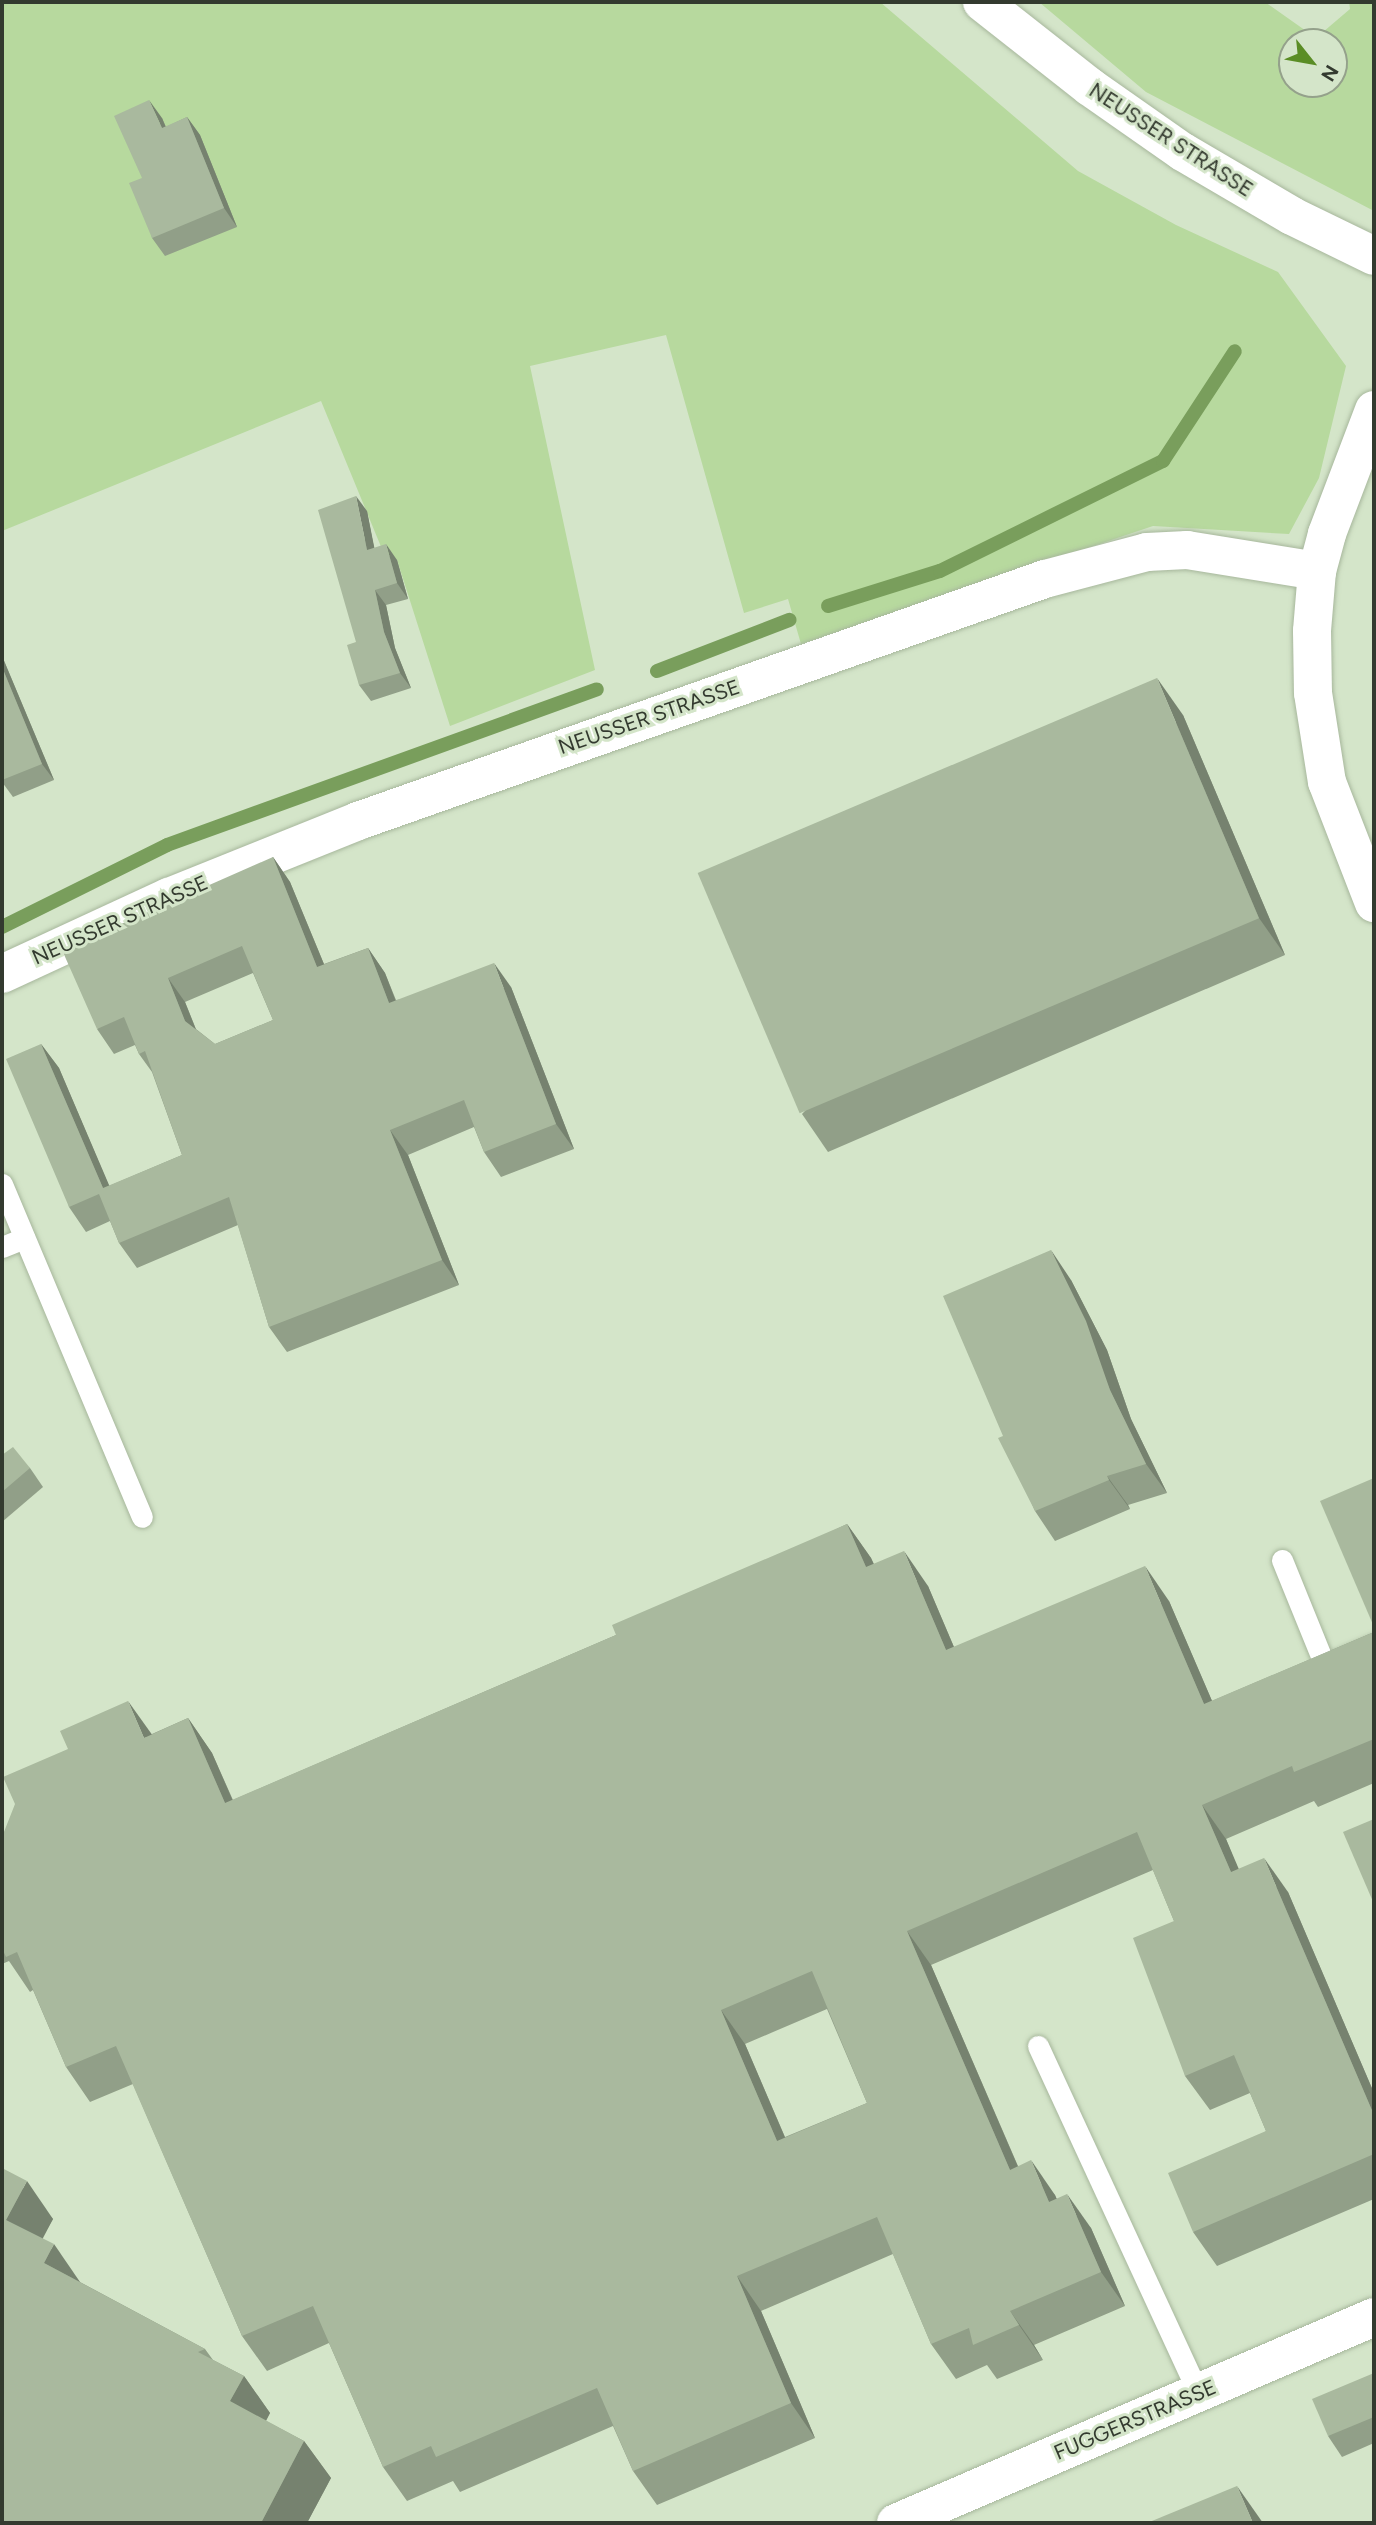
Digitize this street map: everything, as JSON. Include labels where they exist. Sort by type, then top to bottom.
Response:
[{"type":"street","name":"NEUSSER STRASSE","points":[[982,2],[1099,94],[1183,152],[1293,216],[1374,256]]},
{"type":"street","points":[[1374,410],[1342,485],[1317,571],[1312,631],[1318,739],[1333,804],[1374,903]]},
{"type":"street","name":"NEUSSER STRASSE","points":[[2,974],[169,897],[358,821],[1045,579],[1147,552],[1187,550],[1317,571]]},
{"type":"street","name":"FUGGERSTRASSE","points":[[896,2523],[1374,2318]]},
{"type":"lane","points":[[2,1184],[142,1517]]},
{"type":"lane","points":[[2,1247],[24,1238]]},
{"type":"lane","points":[[1282,1560],[1325,1666],[1374,1645]]},
{"type":"lane","points":[[1038,2046],[1198,2393]]},
{"type":"green space","points":[[2,2],[880,2],[1078,171],[1176,225],[1278,272],[1346,366],[1319,478],[1289,534],[1153,526],[801,644],[788,599],[744,613],[666,335],[530,366],[595,670],[450,726],[397,560],[384,554],[321,401],[2,531]]},
{"type":"green space","points":[[1039,2],[1265,2],[1302,28],[1278,28],[1278,98],[1348,98],[1348,28],[1328,28],[1350,9],[1349,2],[1374,2],[1374,211],[1146,92]]},
{"type":"building","points":[[149,100],[162,128],[187,117],[224,208],[152,238],[129,183],[142,178],[114,116]]},
{"type":"building","points":[[356,496],[367,550],[386,544],[397,583],[375,590],[384,632],[400,673],[359,685],[347,645],[356,642],[318,510]]},
{"type":"building","points":[[2,667],[42,764],[2,780]]},
{"type":"building","points":[[1157,678],[1259,918],[800,1113],[698,873]]},
{"type":"building","points":[[273,857],[317,967],[368,948],[389,1003],[494,963],[556,1124],[484,1152],[464,1100],[390,1130],[442,1260],[269,1327],[229,1197],[119,1243],[99,1194],[69,1207],[6,1059],[41,1044],[103,1188],[182,1155],[145,1051],[139,1054],[124,1017],[97,1029],[62,950]],"holes":[[[242,946],[273,1020],[215,1044],[185,1021],[168,978]]]},
{"type":"building","points":[[1051,1250],[1086,1321],[1110,1390],[1146,1464],[1107,1476],[1109,1480],[1035,1511],[998,1438],[1003,1436],[943,1296]]},
{"type":"building","points":[[13,1447],[30,1468],[2,1492],[2,1455]]},
{"type":"building","points":[[1374,1478],[1374,1627],[1320,1501]]},
{"type":"building","points":[[847,1524],[866,1567],[904,1551],[946,1650],[1145,1566],[1204,1704],[1374,1632],[1374,1739],[1294,1772],[1292,1766],[1202,1805],[1231,1872],[1264,1858],[1374,2115],[1374,2154],[1193,2232],[1168,2173],[1266,2131],[1234,2055],[1185,2076],[1133,1938],[1174,1921],[1137,1832],[907,1931],[1010,2170],[1031,2160],[1049,2202],[1067,2194],[1101,2272],[1010,2311],[1019,2325],[973,2345],[969,2328],[931,2344],[877,2217],[737,2276],[791,2403],[633,2471],[597,2388],[436,2457],[431,2446],[383,2467],[313,2306],[242,2336],[116,2046],[66,2067],[17,1952],[6,1957],[2,1948],[2,1837],[15,1804],[3,1777],[68,1749],[60,1731],[128,1701],[144,1738],[188,1718],[225,1803],[616,1635],[612,1625]],"holes":[[[812,1971],[867,2103],[777,2141],[721,2010]]]},
{"type":"building","points":[[1374,1819],[1374,1904],[1343,1832]]},
{"type":"building","points":[[2,2168],[27,2181],[6,2220],[54,2244],[44,2263],[205,2349],[198,2352],[244,2376],[230,2401],[304,2441],[261,2523],[2,2523]]},
{"type":"building","points":[[1374,2373],[1374,2417],[1328,2436],[1312,2399]]},
{"type":"building","points":[[1237,2486],[1253,2523],[1147,2523]]},
{"type":"waterway","points":[[828,606],[940,571],[1163,461],[1235,351]]},
{"type":"waterway","points":[[657,671],[789,620]]},
{"type":"waterway","points":[[2,927],[167,845],[597,689]]}]
